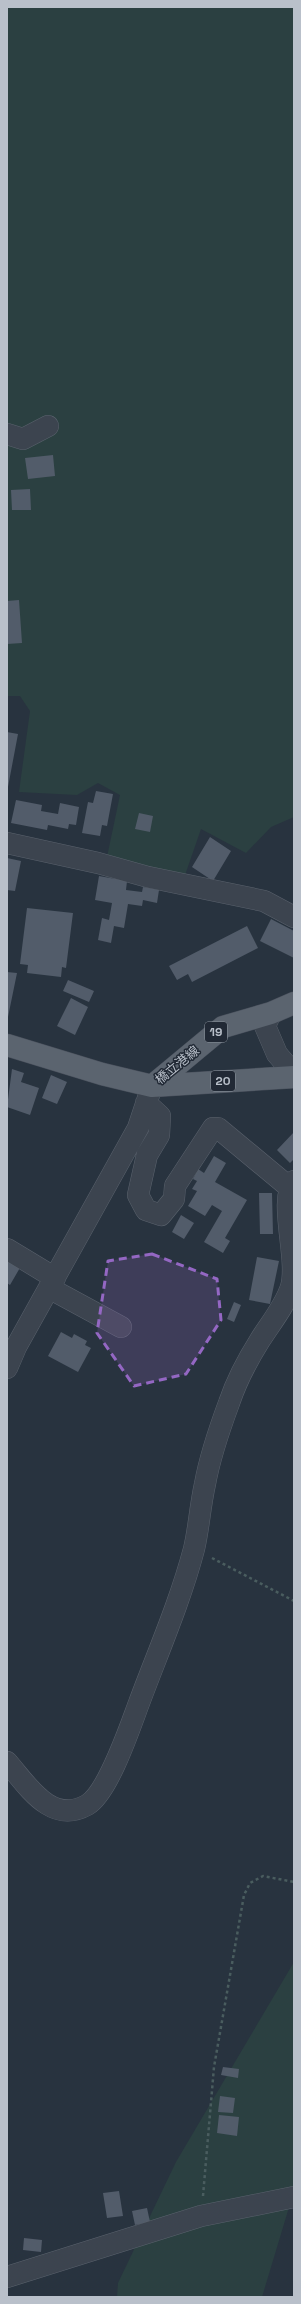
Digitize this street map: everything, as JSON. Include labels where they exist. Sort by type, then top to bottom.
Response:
[{"type":"main road","name":"橋立港線","points":[[7,1045],[102,1074],[149,1094],[223,1027],[271,1013],[294,1003]]},
{"type":"main road","name":"20","points":[[149,1094],[294,1076]]},
{"type":"street","points":[[7,434],[23,439],[48,426]]},
{"type":"street","points":[[7,843],[98,863],[148,877],[264,901],[294,917]]},
{"type":"street","points":[[271,1013],[265,1026],[277,1054],[294,1076]]},
{"type":"street","points":[[7,1762],[48,1807],[64,1810],[79,1809],[89,1804],[99,1795],[131,1725],[170,1626],[194,1548],[210,1458],[230,1400],[258,1343],[291,1288],[294,1275],[288,1215],[291,1184],[218,1128],[214,1128],[176,1186],[174,1199],[161,1215],[146,1210],[138,1195],[147,1155],[159,1135],[160,1116],[149,1094]]},
{"type":"street","points":[[7,1368],[16,1347],[138,1128],[149,1094]]},
{"type":"street","points":[[7,1249],[52,1283],[120,1327]]},
{"type":"street","points":[[7,2277],[201,2216],[294,2197]]},
{"type":"path","points":[[194,1548],[294,1601]]},
{"type":"path","points":[[201,2216],[214,2067],[244,1895],[250,1883],[262,1876],[294,1882]]},
{"type":"highlighted area","points":[[152,1254],[217,1279],[221,1320],[186,1374],[134,1386],[97,1333],[108,1261]]},
{"type":"green space","points":[[7,7],[294,7],[294,817],[271,827],[246,853],[201,829],[184,878],[107,857],[120,795],[98,783],[77,795],[19,792],[30,711],[20,696],[7,696]]},
{"type":"green space","points":[[294,1962],[294,2201],[290,2204],[262,2297],[117,2297],[118,2283],[176,2162]]},
{"type":"building","points":[[53,455],[55,476],[28,479],[25,458]]},
{"type":"building","points":[[30,489],[31,510],[12,510],[11,490]]},
{"type":"building","points":[[19,600],[22,643],[7,644],[7,601]]},
{"type":"building","points":[[7,732],[18,734],[8,787],[7,787]]},
{"type":"building","points":[[96,791],[113,794],[107,826],[102,825],[100,836],[82,833],[88,802],[93,803]]},
{"type":"building","points":[[16,800],[42,805],[41,811],[58,814],[60,803],[79,807],[76,825],[69,824],[68,829],[48,825],[47,830],[11,823]]},
{"type":"building","points":[[139,813],[153,816],[150,832],[135,829]]},
{"type":"building","points":[[210,837],[231,851],[213,881],[192,867]]},
{"type":"building","points":[[7,858],[21,861],[15,891],[7,890]]},
{"type":"building","points":[[99,876],[127,881],[126,890],[142,892],[143,887],[159,890],[157,903],[143,900],[142,906],[128,904],[124,928],[114,926],[111,943],[98,940],[102,918],[109,920],[112,903],[95,900]]},
{"type":"building","points":[[27,908],[73,913],[66,968],[62,967],[61,977],[27,973],[28,965],[20,964]]},
{"type":"building","points":[[271,919],[294,931],[294,958],[260,941]]},
{"type":"building","points":[[247,926],[258,948],[192,982],[188,974],[177,980],[169,966]]},
{"type":"building","points":[[7,972],[17,973],[8,1017],[7,1017]]},
{"type":"building","points":[[68,980],[94,991],[89,1002],[63,991]]},
{"type":"building","points":[[71,998],[88,1007],[75,1035],[57,1026]]},
{"type":"building","points":[[12,1069],[24,1073],[21,1082],[39,1088],[30,1115],[7,1107]]},
{"type":"building","points":[[51,1075],[67,1082],[57,1104],[42,1098]]},
{"type":"building","points":[[294,1132],[294,1159],[290,1163],[277,1150]]},
{"type":"building","points":[[214,1156],[226,1163],[215,1182],[247,1200],[225,1238],[230,1241],[223,1253],[204,1242],[222,1211],[212,1205],[205,1216],[188,1206],[197,1191],[192,1189],[197,1181],[193,1179],[198,1169],[204,1173]]},
{"type":"building","points":[[259,1193],[272,1193],[273,1234],[260,1234]]},
{"type":"building","points":[[181,1215],[194,1223],[184,1239],[172,1232]]},
{"type":"building","points":[[257,1257],[279,1261],[270,1304],[249,1300]]},
{"type":"building","points":[[7,1259],[21,1266],[10,1285],[7,1283]]},
{"type":"building","points":[[234,1302],[241,1305],[234,1322],[227,1319]]},
{"type":"building","points":[[61,1332],[72,1338],[74,1334],[87,1341],[85,1345],[91,1348],[78,1372],[48,1356]]},
{"type":"building","points":[[223,2067],[239,2069],[238,2078],[221,2075]]},
{"type":"building","points":[[220,2096],[235,2098],[233,2113],[218,2112]]},
{"type":"building","points":[[219,2115],[239,2117],[237,2136],[217,2133]]},
{"type":"building","points":[[119,2191],[123,2216],[107,2218],[103,2193]]},
{"type":"building","points":[[147,2208],[150,2222],[135,2225],[132,2211]]},
{"type":"building","points":[[24,2238],[42,2240],[41,2252],[23,2250]]}]
